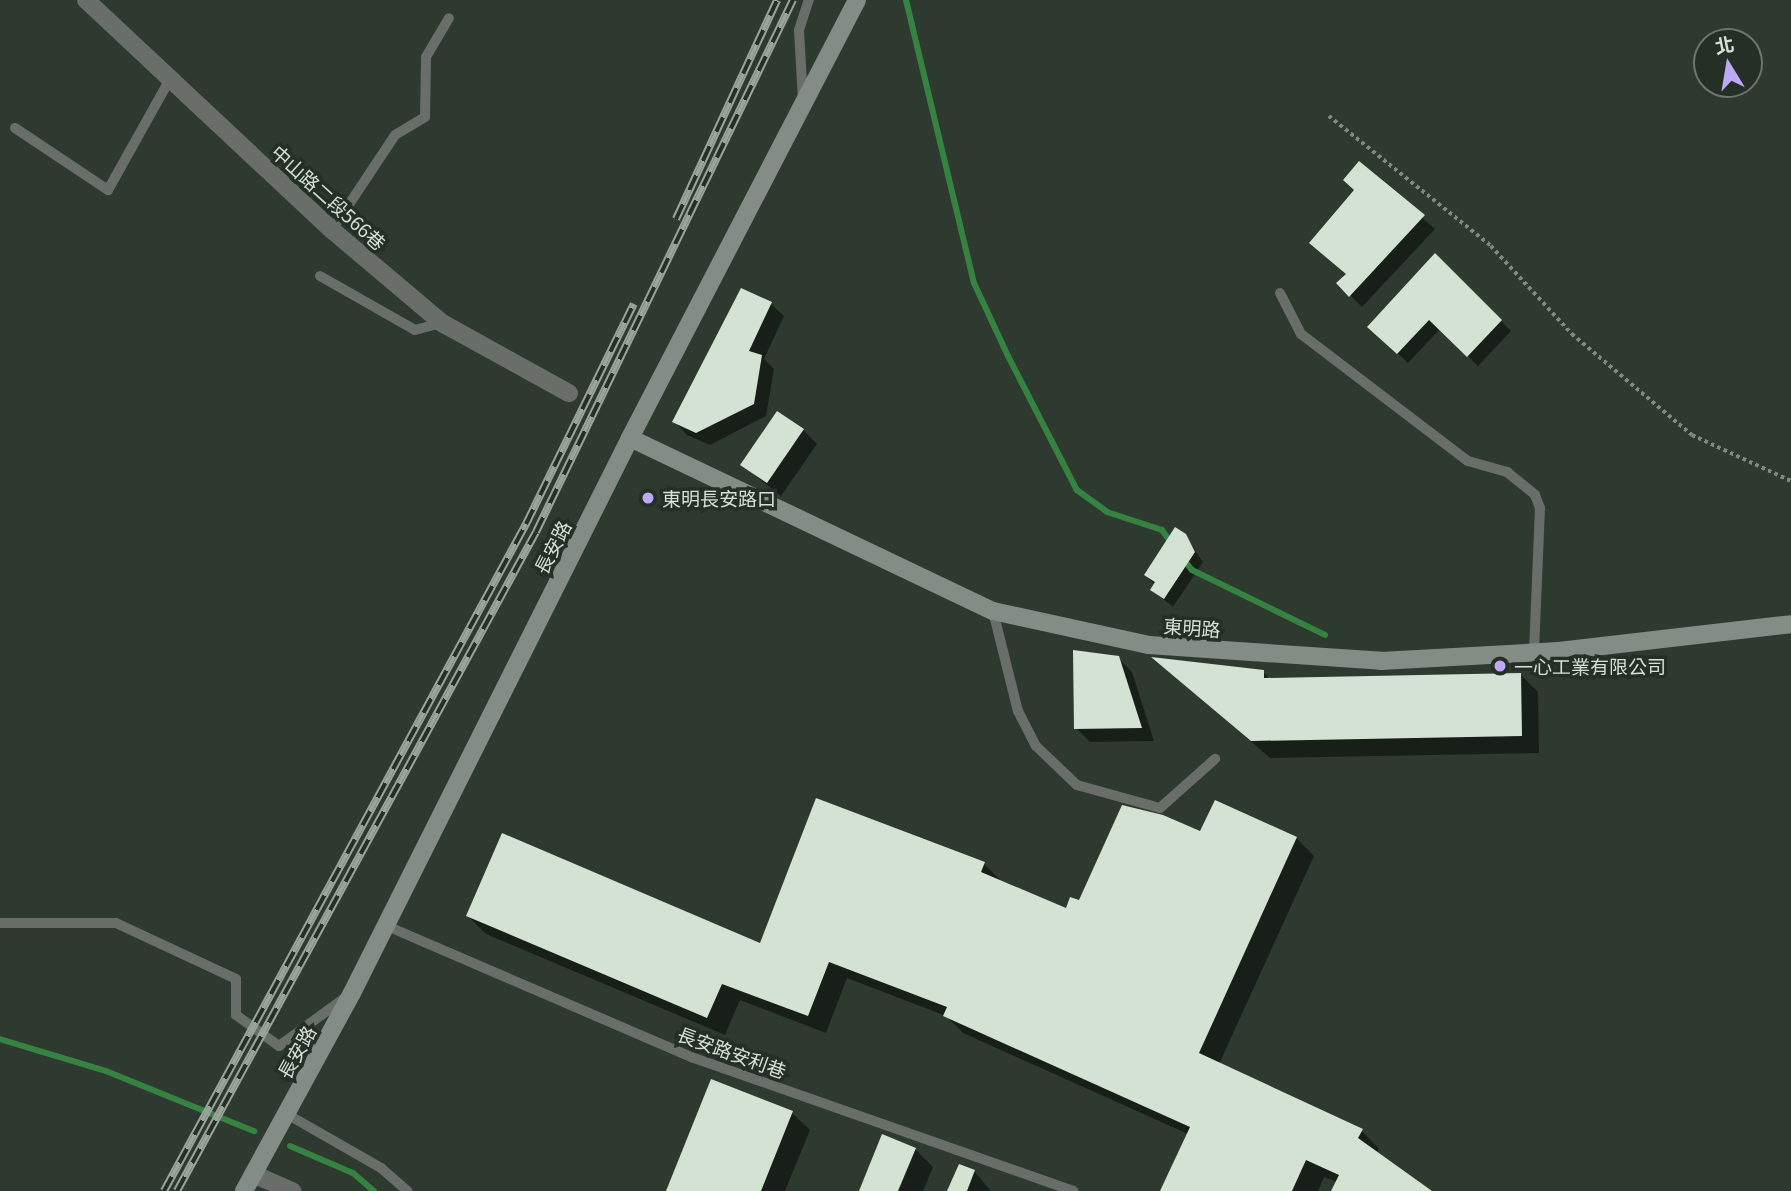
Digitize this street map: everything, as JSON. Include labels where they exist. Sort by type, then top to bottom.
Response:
[{"type":"main road","name":"長安路","points":[[244,1191],[387,926],[630,438],[857,0]]},
{"type":"main road","name":"東明路","points":[[630,438],[993,611],[1149,645],[1381,661],[1534,653],[1791,624]]},
{"type":"street","name":"中山路二段566巷","points":[[86,0],[332,230],[442,323],[569,393]]},
{"type":"street","points":[[253,1174],[292,1191]]},
{"type":"lane","points":[[804,104],[799,30],[809,0]]},
{"type":"lane","points":[[332,230],[395,135],[425,117],[426,57],[449,18]]},
{"type":"lane","points":[[15,128],[108,190],[170,79]]},
{"type":"lane","points":[[320,276],[415,330],[442,323]]},
{"type":"lane","points":[[1280,293],[1301,334],[1468,461],[1507,472],[1535,495],[1540,508],[1534,653]]},
{"type":"lane","points":[[993,611],[1018,711],[1036,746],[1077,785],[1160,808],[1216,759]]},
{"type":"lane","points":[[0,923],[116,923],[236,979],[236,1015],[279,1046],[352,993]]},
{"type":"lane","name":"長安路安利巷","points":[[387,926],[694,1058],[1073,1191]]},
{"type":"lane","points":[[285,1113],[381,1168],[407,1191]]},
{"type":"path","points":[[1329,116],[1491,246],[1572,334],[1692,435],[1791,481]]},
{"type":"building","points":[[1359,161],[1425,215],[1349,297],[1336,283],[1346,274],[1309,243],[1354,190],[1343,180]]},
{"type":"building","points":[[1435,253],[1502,320],[1467,357],[1429,320],[1397,354],[1367,327]]},
{"type":"building","points":[[741,288],[772,302],[749,351],[762,355],[754,404],[696,433],[672,422]]},
{"type":"building","points":[[777,411],[804,429],[767,483],[740,465]]},
{"type":"building","points":[[1175,527],[1186,534],[1195,552],[1164,599],[1150,590],[1155,582],[1144,575]]},
{"type":"building","points":[[1073,650],[1119,656],[1142,728],[1074,729]]},
{"type":"building","points":[[1151,657],[1264,670],[1264,678],[1521,673],[1522,736],[1251,741]]},
{"type":"building","points":[[816,798],[985,862],[981,872],[1066,908],[1070,897],[1079,900],[1122,805],[1163,815],[1200,831],[1215,800],[1297,837],[1199,1053],[1363,1129],[1358,1138],[1432,1191],[1331,1191],[1339,1175],[1306,1160],[1292,1191],[1160,1191],[1190,1127],[943,1016],[947,1007],[829,962],[808,1016],[722,984],[707,1018],[466,916],[502,833],[760,943]]},
{"type":"building","points":[[711,1079],[793,1111],[761,1191],[666,1191]]},
{"type":"building","points":[[882,1134],[916,1148],[898,1191],[859,1191]]},
{"type":"building","points":[[959,1164],[975,1170],[967,1191],[947,1191]]},
{"type":"waterway","points":[[906,0],[974,283],[1008,356],[1077,490],[1107,512],[1162,530],[1173,545]]},
{"type":"waterway","points":[[1183,559],[1192,570],[1325,635]]},
{"type":"waterway","points":[[0,1039],[106,1071],[254,1131]]},
{"type":"waterway","points":[[290,1146],[353,1173],[374,1191]]},
{"type":"railway","points":[[676,219],[777,0]]},
{"type":"railway","points":[[177,1191],[536,532],[793,0]]},
{"type":"railway","points":[[164,1191],[526,524],[634,304]]},
{"type":"place","name":"東明長安路口","points":[[648,498]]},
{"type":"place","name":"一心工業有限公司","points":[[1500,666]]}]
